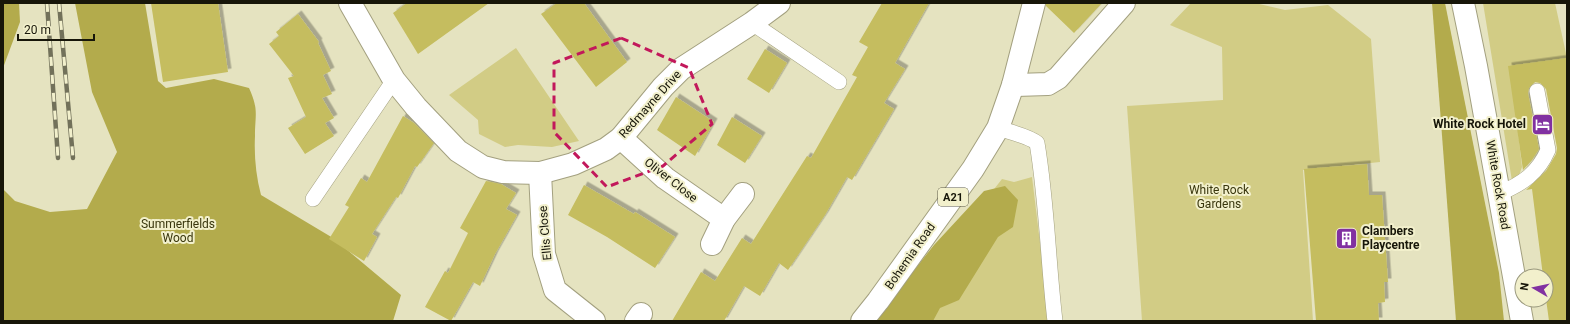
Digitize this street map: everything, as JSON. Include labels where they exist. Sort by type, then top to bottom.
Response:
[{"type":"main road","name":"Redmayne Drive","points":[[350,3],[394,80],[416,107],[458,151],[483,167],[503,172],[540,173],[573,164],[606,149],[621,138],[663,87],[681,69],[752,23],[779,3]]},
{"type":"main road","name":"A21","points":[[1014,85],[1034,3]]},
{"type":"main road","points":[[1014,85],[1048,84],[1058,78],[1124,3]]},
{"type":"main road","name":"White Rock Road","points":[[1463,3],[1500,193],[1522,321]]},
{"type":"main road","name":"Bohemia Road","points":[[862,321],[973,169],[998,128],[1014,85]]},
{"type":"main road","name":"Oliver Close","points":[[621,138],[665,178],[724,219]]},
{"type":"main road","name":"Ellis Close","points":[[540,173],[544,254],[555,290],[594,321]]},
{"type":"main road","points":[[712,244],[724,219],[743,194]]},
{"type":"lane","points":[[752,23],[839,82]]},
{"type":"lane","points":[[312,199],[394,80]]},
{"type":"lane","points":[[1500,193],[1524,181],[1537,169],[1548,150],[1536,91]]},
{"type":"lane","points":[[998,128],[1032,139],[1037,143],[1043,180],[1046,240],[1055,321]]},
{"type":"highlighted area","points":[[621,38],[689,68],[712,124],[663,166],[607,187],[554,132],[554,63]]},
{"type":"green space","points":[[3,3],[19,3],[20,22],[3,68]]},
{"type":"green space","name":"Summerfields Wood","points":[[75,3],[145,3],[158,81],[166,88],[214,79],[249,88],[255,107],[255,158],[261,195],[333,238],[401,295],[393,321],[3,321],[3,189],[15,201],[50,212],[87,209],[117,152],[92,92]]},
{"type":"green space","name":"White Rock Gardens","points":[[1191,3],[1255,3],[1285,10],[1328,5],[1371,39],[1380,162],[1303,170],[1313,321],[1142,321],[1127,106],[1223,100],[1222,47],[1170,25]]},
{"type":"green space","points":[[1432,3],[1445,3],[1499,273],[1504,321],[1456,321]]},
{"type":"green space","points":[[1483,3],[1555,3],[1567,58],[1512,79],[1522,167],[1518,178],[1512,181]]},
{"type":"green space","points":[[516,48],[579,141],[552,147],[518,145],[505,147],[479,134],[478,120],[449,95]]},
{"type":"green space","points":[[1032,177],[1046,292],[1047,321],[890,321],[1002,179],[1014,182]]},
{"type":"green space","points":[[1005,186],[1018,200],[1013,227],[998,237],[959,300],[940,308],[933,321],[874,321],[934,245],[984,191]]},
{"type":"building","points":[[151,3],[218,3],[228,72],[163,82]]},
{"type":"building","points":[[407,3],[489,3],[418,54],[393,13]]},
{"type":"building","points":[[557,3],[584,3],[627,62],[596,87],[541,14]]},
{"type":"building","points":[[882,3],[929,3],[895,63],[905,69],[884,103],[894,109],[852,180],[847,177],[825,215],[788,270],[779,263],[760,296],[744,286],[724,321],[672,321],[701,272],[715,281],[742,238],[751,244],[807,156],[811,158],[857,77],[852,75],[868,47],[859,42]]},
{"type":"building","points":[[1046,3],[1102,3],[1074,33],[1046,6]]},
{"type":"building","points":[[298,14],[319,42],[318,43],[331,71],[323,75],[332,94],[322,98],[334,118],[325,123],[334,136],[305,154],[288,128],[306,117],[288,78],[294,76],[269,44],[279,36],[276,32]]},
{"type":"building","points":[[765,49],[787,63],[769,93],[747,79]]},
{"type":"building","points":[[1567,58],[1567,321],[1549,321],[1547,308],[1554,308],[1554,268],[1542,268],[1532,189],[1526,190],[1546,171],[1556,154],[1557,148],[1546,89],[1540,83],[1535,82],[1529,88],[1528,93],[1539,149],[1523,170],[1508,66]]},
{"type":"building","points":[[676,97],[714,122],[695,156],[657,130]]},
{"type":"building","points":[[403,116],[414,123],[434,143],[417,167],[415,166],[398,198],[396,197],[372,234],[377,237],[364,261],[329,239],[349,207],[345,205],[361,178],[367,182]]},
{"type":"building","points":[[732,117],[762,136],[745,163],[717,145]]},
{"type":"building","name":"Clambers Playcentre","points":[[1367,164],[1369,195],[1382,195],[1388,282],[1384,282],[1385,302],[1378,303],[1379,321],[1316,321],[1304,169]]},
{"type":"building","points":[[486,181],[501,184],[516,193],[506,209],[517,215],[495,254],[480,286],[473,282],[451,321],[425,307],[445,271],[448,273],[468,233],[460,228]]},
{"type":"building","points":[[584,185],[634,214],[635,212],[675,237],[655,268],[607,237],[568,215]]},
{"type":"railway","points":[[47,3],[58,158]]},
{"type":"railway","points":[[59,3],[73,158]]},
{"type":"place","name":"White Rock Hotel","points":[[1542,124]]},
{"type":"place","name":"Clambers Playcentre","points":[[1347,238]]}]
